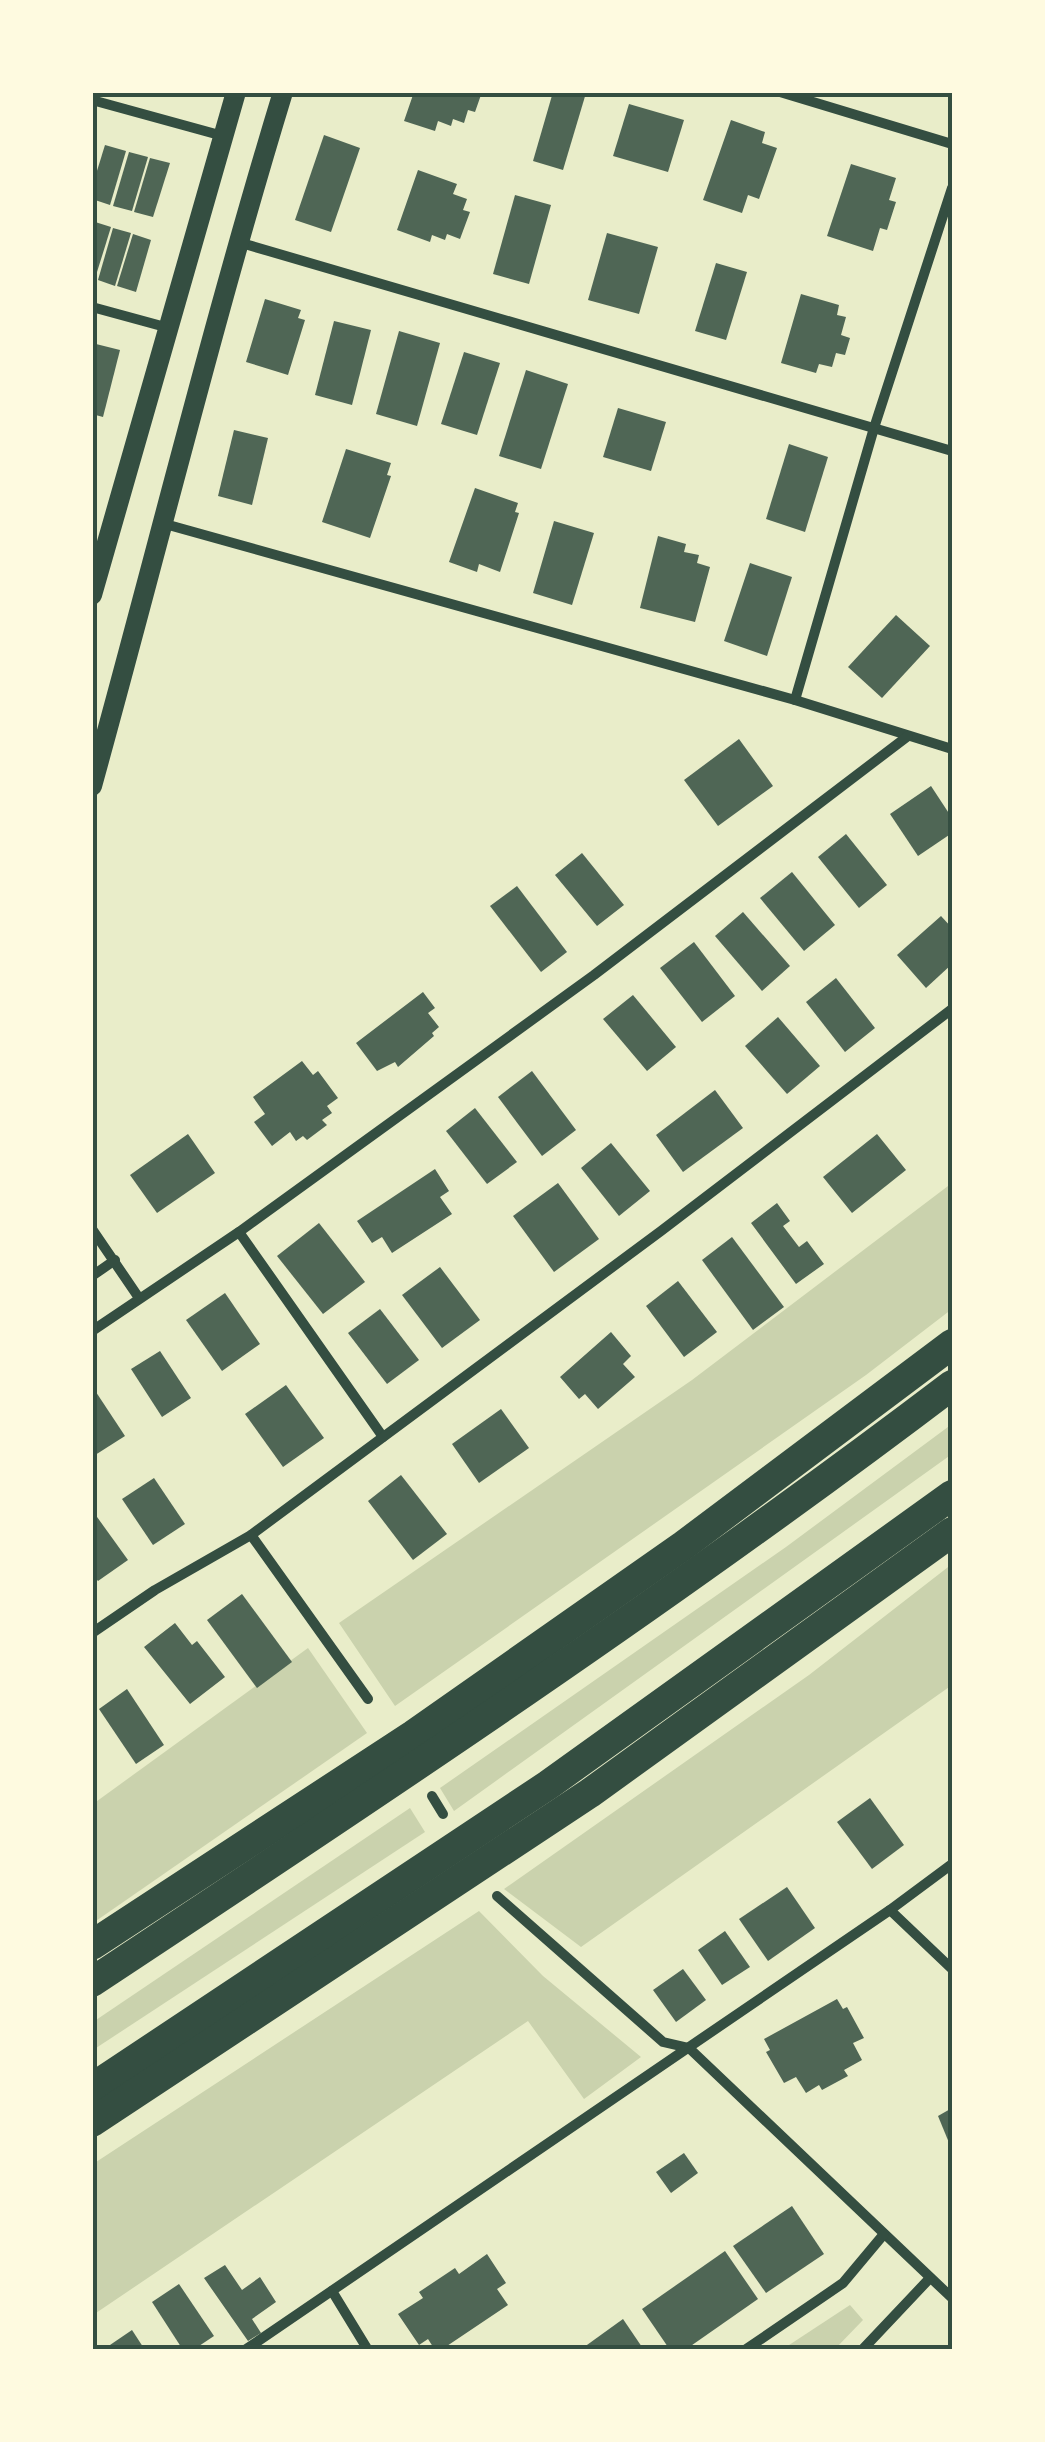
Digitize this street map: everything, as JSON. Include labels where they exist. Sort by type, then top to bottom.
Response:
[{"type":"highway","points":[[420,1747],[952,1344]]},
{"type":"highway","points":[[92,1982],[420,1747],[670,1592],[952,1385]]},
{"type":"highway","points":[[92,2122],[481,1847],[952,1495]]},
{"type":"highway","points":[[481,1847],[605,1782],[952,1532]]},
{"type":"highway","points":[[92,1945],[391,1767]]},
{"type":"highway","points":[[92,2088],[450,1868]]},
{"type":"main road","points":[[92,595],[236,92]]},
{"type":"main road","points":[[92,786],[165,524],[237,242],[283,92]]},
{"type":"street","points":[[780,92],[952,144]]},
{"type":"street","points":[[92,100],[224,136]]},
{"type":"street","points":[[795,700],[874,428],[952,188]]},
{"type":"street","points":[[237,242],[952,451]]},
{"type":"street","points":[[92,307],[170,329]]},
{"type":"street","points":[[165,524],[795,700],[952,750]]},
{"type":"street","points":[[92,1331],[239,1232],[594,976],[908,736]]},
{"type":"street","points":[[92,1633],[155,1590],[250,1535],[952,1009]]},
{"type":"street","points":[[92,1230],[139,1298]]},
{"type":"street","points":[[239,1232],[382,1437]]},
{"type":"street","points":[[92,1276],[115,1260]]},
{"type":"street","points":[[250,1535],[368,1698]]},
{"type":"street","points":[[432,1796],[444,1814]]},
{"type":"street","points":[[245,2350],[952,1864]]},
{"type":"street","points":[[497,1896],[664,2042],[689,2048],[952,2298]]},
{"type":"street","points":[[890,1910],[952,1969]]},
{"type":"street","points":[[745,2350],[843,2282],[884,2234]]},
{"type":"street","points":[[862,2350],[930,2278]]},
{"type":"street","points":[[332,2291],[368,2350]]},
{"type":"green space","points":[[952,1183],[952,1309],[866,1375],[395,1706],[339,1623],[692,1380]]},
{"type":"green space","points":[[952,1424],[952,1454],[454,1811],[440,1788],[786,1547]]},
{"type":"green space","points":[[952,1564],[952,1685],[581,1947],[504,1889],[809,1675]]},
{"type":"green space","points":[[308,1648],[367,1733],[93,1923],[93,1804]]},
{"type":"green space","points":[[410,1808],[425,1832],[93,2050],[93,2022]]},
{"type":"green space","points":[[479,1911],[543,1976],[641,2057],[584,2099],[528,2021],[93,2315],[93,2164]]},
{"type":"green space","points":[[850,2305],[863,2320],[835,2349],[783,2349]]},
{"type":"building","points":[[414,92],[482,92],[475,112],[468,110],[464,123],[453,119],[451,126],[438,121],[435,131],[404,121]]},
{"type":"building","points":[[553,92],[586,93],[563,170],[533,161]]},
{"type":"building","points":[[629,104],[684,120],[668,172],[613,156]]},
{"type":"building","points":[[731,120],[765,132],[762,143],[777,148],[759,199],[748,195],[742,213],[703,200]]},
{"type":"building","points":[[324,135],[360,148],[331,232],[295,220]]},
{"type":"building","points":[[105,145],[126,151],[110,205],[92,199]]},
{"type":"building","points":[[129,152],[148,157],[132,211],[113,206]]},
{"type":"building","points":[[150,158],[170,163],[153,217],[134,212]]},
{"type":"building","points":[[851,164],[896,178],[889,200],[896,202],[887,230],[880,228],[873,251],[827,236]]},
{"type":"building","points":[[418,170],[457,184],[453,194],[467,199],[463,210],[470,212],[460,239],[447,234],[445,240],[432,235],[430,242],[397,230]]},
{"type":"building","points":[[515,195],[551,205],[529,284],[493,274]]},
{"type":"building","points":[[92,221],[111,227],[93,285],[92,285]]},
{"type":"building","points":[[113,228],[131,233],[115,286],[98,280]]},
{"type":"building","points":[[607,233],[658,247],[639,314],[588,300]]},
{"type":"building","points":[[133,234],[151,240],[136,292],[117,286]]},
{"type":"building","points":[[716,263],[747,272],[726,340],[695,331]]},
{"type":"building","points":[[801,294],[839,305],[837,315],[846,317],[841,335],[850,338],[845,355],[836,353],[832,367],[819,364],[816,373],[781,363]]},
{"type":"building","points":[[265,299],[301,310],[298,318],[305,320],[288,375],[246,362]]},
{"type":"building","points":[[334,321],[371,330],[352,405],[315,395]]},
{"type":"building","points":[[399,331],[440,343],[417,426],[376,414]]},
{"type":"building","points":[[92,343],[120,350],[103,417],[92,414]]},
{"type":"building","points":[[464,352],[500,363],[477,435],[441,424]]},
{"type":"building","points":[[526,370],[568,384],[541,469],[499,456]]},
{"type":"building","points":[[618,408],[666,422],[651,471],[603,457]]},
{"type":"building","points":[[234,430],[268,438],[252,505],[218,496]]},
{"type":"building","points":[[789,444],[828,457],[805,532],[766,519]]},
{"type":"building","points":[[346,449],[391,463],[387,475],[391,476],[370,538],[322,522]]},
{"type":"building","points":[[475,488],[518,503],[515,512],[519,513],[500,572],[479,564],[477,572],[449,562]]},
{"type":"building","points":[[554,521],[594,533],[572,605],[533,593]]},
{"type":"building","points":[[658,536],[686,544],[684,552],[699,555],[697,563],[710,567],[695,622],[640,608]]},
{"type":"building","points":[[750,563],[792,577],[767,656],[724,641]]},
{"type":"building","points":[[896,615],[930,646],[882,698],[848,667]]},
{"type":"building","points":[[739,739],[773,786],[718,826],[684,780]]},
{"type":"building","points":[[931,786],[952,818],[952,833],[918,856],[890,814]]},
{"type":"building","points":[[846,834],[887,885],[859,908],[818,857]]},
{"type":"building","points":[[582,853],[624,905],[597,926],[555,875]]},
{"type":"building","points":[[792,872],[835,925],[804,951],[760,898]]},
{"type":"building","points":[[517,886],[567,952],[541,972],[490,906]]},
{"type":"building","points":[[743,912],[790,966],[762,991],[715,936]]},
{"type":"building","points":[[941,916],[952,928],[952,964],[926,988],[897,955]]},
{"type":"building","points":[[694,942],[735,996],[702,1022],[660,968]]},
{"type":"building","points":[[836,978],[875,1028],[845,1052],[806,1002]]},
{"type":"building","points":[[423,992],[435,1008],[428,1013],[439,1027],[432,1033],[434,1036],[398,1067],[395,1062],[377,1071],[356,1043]]},
{"type":"building","points":[[633,995],[676,1047],[647,1071],[603,1019]]},
{"type":"building","points":[[778,1017],[820,1066],[787,1094],[745,1046]]},
{"type":"building","points":[[302,1061],[313,1075],[318,1071],[338,1098],[327,1106],[332,1113],[322,1120],[327,1125],[307,1140],[303,1136],[296,1141],[290,1132],[272,1146],[254,1122],[265,1114],[253,1097]]},
{"type":"building","points":[[532,1071],[576,1130],[542,1156],[498,1097]]},
{"type":"building","points":[[715,1090],[743,1128],[683,1172],[656,1135]]},
{"type":"building","points":[[475,1108],[517,1162],[487,1184],[446,1131]]},
{"type":"building","points":[[188,1134],[215,1173],[157,1213],[130,1175]]},
{"type":"building","points":[[877,1134],[906,1170],[852,1213],[823,1177]]},
{"type":"building","points":[[611,1143],[650,1191],[619,1216],[581,1168]]},
{"type":"building","points":[[435,1169],[449,1191],[440,1197],[452,1214],[392,1253],[382,1237],[372,1243],[357,1221]]},
{"type":"building","points":[[558,1183],[599,1239],[554,1272],[513,1216]]},
{"type":"building","points":[[777,1203],[790,1221],[783,1226],[799,1247],[807,1241],[824,1264],[796,1284],[751,1223]]},
{"type":"building","points":[[319,1223],[365,1282],[323,1314],[277,1256]]},
{"type":"building","points":[[732,1237],[784,1307],[753,1330],[702,1260]]},
{"type":"building","points":[[440,1267],[480,1320],[442,1348],[402,1295]]},
{"type":"building","points":[[678,1281],[717,1332],[684,1357],[646,1306]]},
{"type":"building","points":[[225,1293],[260,1344],[222,1371],[186,1320]]},
{"type":"building","points":[[380,1309],[419,1360],[387,1384],[348,1333]]},
{"type":"building","points":[[611,1332],[631,1356],[623,1364],[635,1377],[598,1409],[585,1394],[579,1399],[560,1377]]},
{"type":"building","points":[[160,1351],[191,1398],[162,1417],[131,1369]]},
{"type":"building","points":[[286,1385],[324,1438],[283,1467],[245,1414]]},
{"type":"building","points":[[92,1386],[125,1436],[92,1457]]},
{"type":"building","points":[[501,1409],[529,1448],[479,1483],[452,1444]]},
{"type":"building","points":[[401,1475],[447,1534],[413,1560],[368,1501]]},
{"type":"building","points":[[154,1478],[185,1524],[153,1545],[122,1499]]},
{"type":"building","points":[[92,1510],[128,1560],[98,1581],[92,1574]]},
{"type":"building","points":[[242,1594],[292,1662],[257,1688],[207,1620]]},
{"type":"building","points":[[175,1623],[192,1645],[197,1641],[225,1677],[190,1704],[144,1647]]},
{"type":"building","points":[[127,1689],[164,1745],[136,1764],[99,1709]]},
{"type":"building","points":[[870,1798],[904,1845],[872,1869],[837,1822]]},
{"type":"building","points":[[787,1887],[815,1928],[768,1961],[739,1919]]},
{"type":"building","points":[[725,1931],[750,1967],[722,1985],[698,1950]]},
{"type":"building","points":[[683,1969],[706,2000],[676,2022],[653,1990]]},
{"type":"building","points":[[837,1999],[843,2009],[847,2007],[864,2038],[853,2043],[862,2060],[844,2070],[848,2076],[822,2090],[819,2085],[806,2093],[796,2077],[784,2083],[766,2052],[770,2050],[764,2039]]},
{"type":"building","points":[[952,2108],[952,2150],[938,2116]]},
{"type":"building","points":[[684,2153],[698,2173],[671,2193],[656,2172]]},
{"type":"building","points":[[792,2206],[824,2254],[766,2293],[733,2246]]},
{"type":"building","points":[[725,2251],[758,2299],[685,2350],[670,2350],[642,2309]]},
{"type":"building","points":[[487,2254],[506,2283],[497,2289],[508,2305],[441,2350],[435,2350],[428,2339],[419,2345],[398,2314],[423,2298],[419,2292],[455,2268],[459,2274]]},
{"type":"building","points":[[225,2265],[242,2290],[260,2277],[276,2302],[252,2319],[261,2333],[248,2341],[204,2278]]},
{"type":"building","points":[[179,2284],[214,2336],[193,2350],[183,2350],[152,2302]]},
{"type":"building","points":[[623,2319],[644,2350],[580,2350]]},
{"type":"building","points":[[132,2330],[145,2350],[113,2350],[110,2345]]}]
